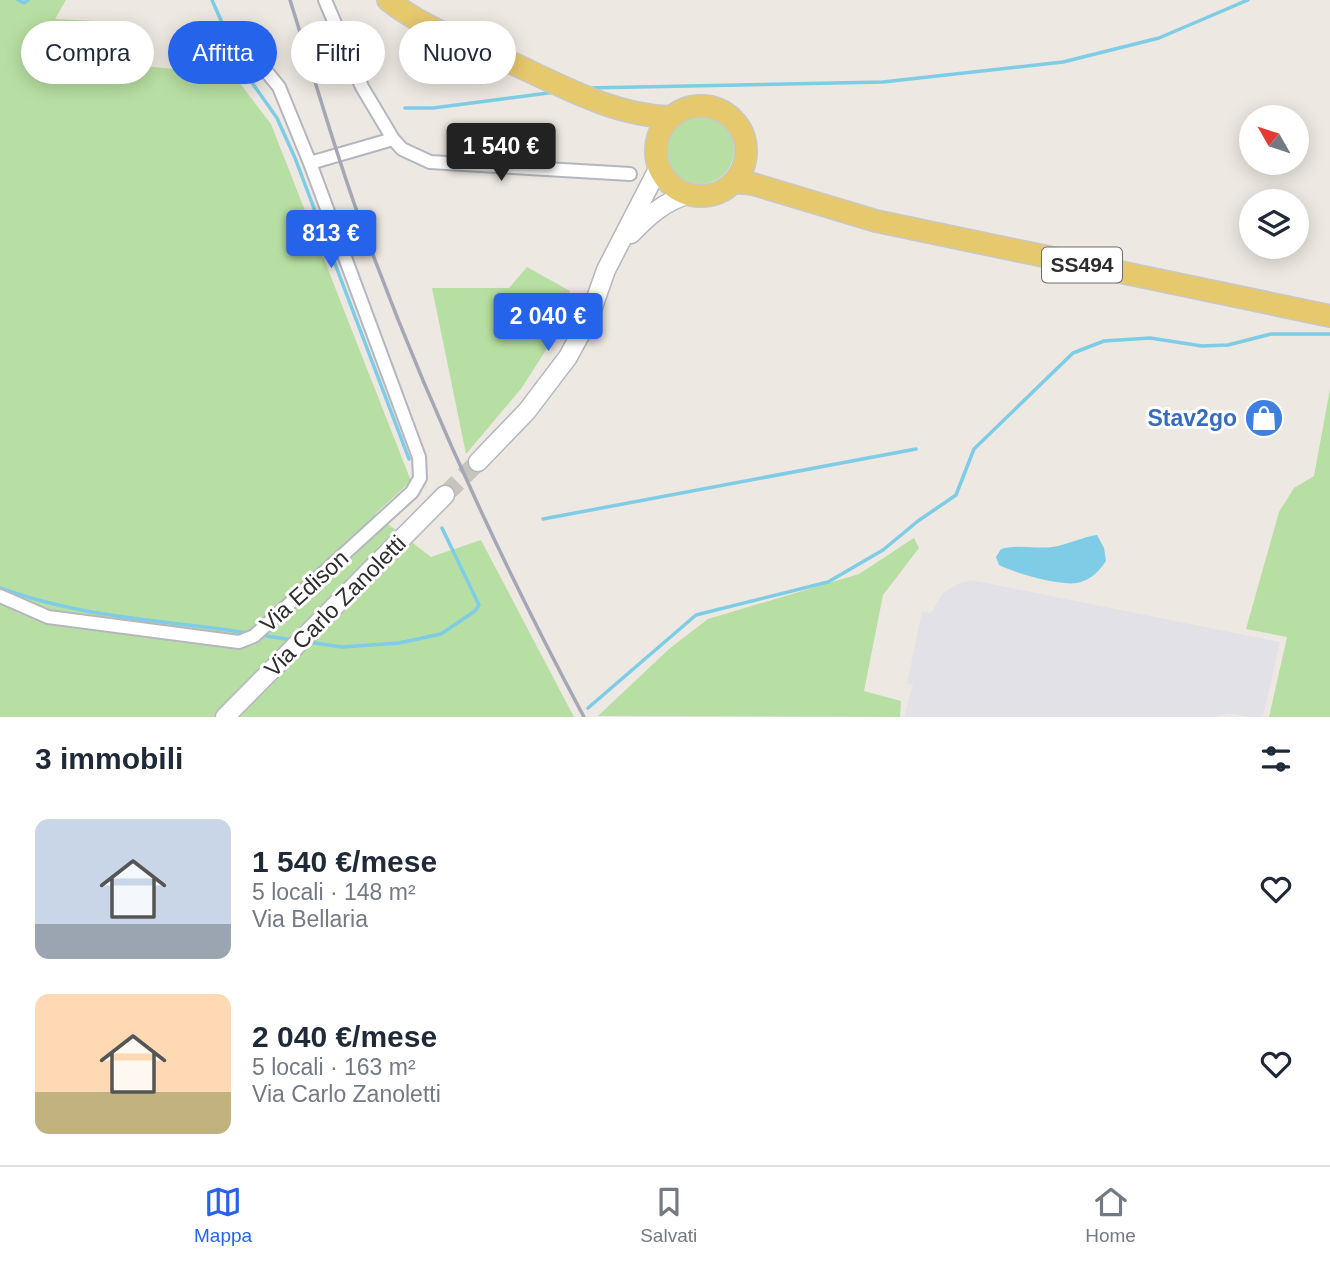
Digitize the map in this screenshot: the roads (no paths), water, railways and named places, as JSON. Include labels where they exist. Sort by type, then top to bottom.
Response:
[{"type":"main road","name":"SS494","points":[[388,0],[425,24],[603,103],[650,117],[671,117],[686,108],[697,106],[719,109],[739,125],[752,161],[768,175],[793,190],[836,208]]},
{"type":"main road","name":"SS494","points":[[603,103],[642,131],[671,184],[690,194]]},
{"type":"main road","points":[[478,461],[527,411],[568,357],[589,318],[606,270],[658,159],[663,127],[671,117]]},
{"type":"main road","points":[[619,247],[659,208],[674,198],[690,194],[714,194],[734,181],[741,172],[747,149]]},
{"type":"main road","name":"SS494","points":[[734,181],[753,184],[876,221],[1330,316]]},
{"type":"main road","name":"Via Carlo Zanoletti","points":[[225,717],[445,495]]},
{"type":"street","points":[[325,0],[362,87],[401,149],[430,162],[630,174]]},
{"type":"street","name":"Via Edison","points":[[0,596],[48,617],[239,642],[258,633],[412,492],[421,478],[419,457],[310,163],[276,84]]},
{"type":"street","points":[[310,163],[393,139]]},
{"type":"water","points":[[1097,535],[1104,548],[1106,561],[1095,574],[1081,582],[1063,583],[1016,572],[999,565],[996,557],[1001,549],[1052,547]]},
{"type":"waterway","points":[[18,0],[24,3],[28,0]]},
{"type":"waterway","points":[[212,0],[243,70],[277,118],[295,158],[409,459]]},
{"type":"waterway","points":[[587,88],[883,82],[1063,62],[1159,38],[1248,0]]},
{"type":"waterway","points":[[405,108],[433,108],[556,92]]},
{"type":"waterway","points":[[588,708],[696,615],[828,582],[883,550],[918,521],[956,495],[974,449],[1073,353],[1104,341],[1150,338],[1202,346],[1228,345],[1271,334],[1330,334]]},
{"type":"waterway","points":[[543,519],[916,449]]},
{"type":"waterway","points":[[308,642],[342,647],[399,643],[441,634],[475,611],[479,605],[442,528]]},
{"type":"waterway","points":[[0,588],[30,598],[92,612],[249,633]]},
{"type":"waterway","points":[[260,635],[293,640]]},
{"type":"tunnel","points":[[445,495],[478,462]]},
{"type":"railway","points":[[290,0],[353,200],[412,353],[493,537],[584,717]]},
{"type":"place","name":"Stav2go","points":[[1264,418]]}]
